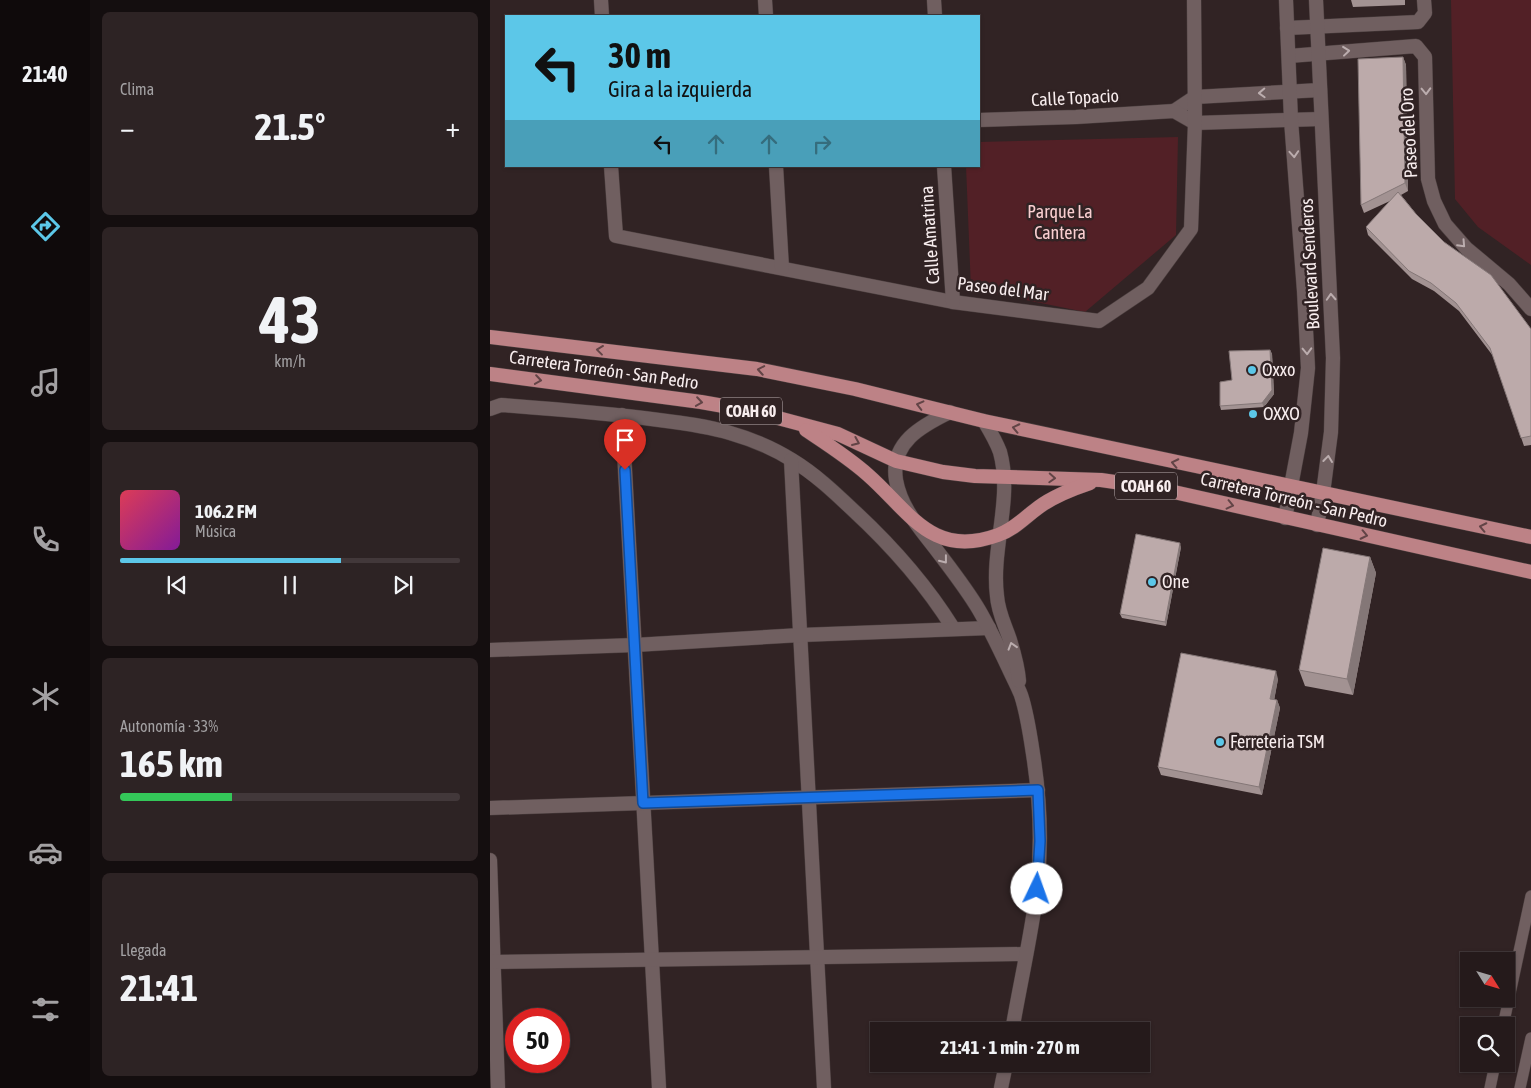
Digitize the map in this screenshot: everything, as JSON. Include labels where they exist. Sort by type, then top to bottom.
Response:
[{"type":"main road","name":"Carretera Torreón - San Pedro","points":[[490,337],[757,370],[856,389],[984,421],[1531,537]]},
{"type":"main road","name":"Carretera Torreón - San Pedro","points":[[490,374],[701,402],[752,411],[838,434],[896,460],[943,472],[975,476],[1101,480],[1156,488],[1531,572]]},
{"type":"main road","points":[[796,422],[866,474],[927,531],[955,541],[970,541],[999,535],[1018,525],[1053,498],[1101,480]]},
{"type":"street","points":[[601,0],[602,15]]},
{"type":"street","points":[[764,0],[766,15]]},
{"type":"street","points":[[934,0],[935,15]]},
{"type":"street","name":"Paseo del Mar","points":[[612,167],[616,236],[953,302],[1099,321],[1148,288],[1191,229],[1196,123],[1194,0]]},
{"type":"street","name":"Boulevard Senderos","points":[[1285,518],[1301,433],[1308,368],[1291,120],[1286,0]]},
{"type":"street","name":"Boulevard Senderos","points":[[1316,0],[1333,358],[1331,432],[1323,493],[1316,525]]},
{"type":"street","points":[[1288,28],[1418,22],[1425,14],[1424,0]]},
{"type":"street","name":"Paseo del Oro","points":[[1289,56],[1416,46],[1421,51],[1425,57],[1428,179],[1434,202],[1445,224],[1466,248],[1509,284],[1531,309]]},
{"type":"street","points":[[1320,90],[1195,97],[1174,111],[1196,123],[1321,119]]},
{"type":"street","name":"Calle Topacio","points":[[980,120],[1174,111]]},
{"type":"street","points":[[776,167],[782,268]]},
{"type":"street","name":"Calle Amatrina","points":[[944,167],[953,302]]},
{"type":"street","points":[[494,405],[622,415],[697,426],[729,433],[763,445],[791,460],[826,485],[907,564],[935,599],[953,628]]},
{"type":"street","points":[[950,412],[917,431],[904,445],[896,460],[896,478],[899,493],[910,516],[956,575],[989,628],[1020,694]]},
{"type":"street","points":[[622,415],[659,1088]]},
{"type":"street","points":[[984,421],[1000,451],[1003,476],[1004,497],[995,580],[997,599],[1000,615],[1018,666],[1020,694],[1032,744],[1038,790],[1040,841],[1037,889],[1014,1022]]},
{"type":"street","points":[[791,460],[824,1088]]},
{"type":"street","points":[[490,650],[635,645],[953,628],[989,628]]},
{"type":"street","points":[[490,808],[1038,790]]},
{"type":"street","points":[[490,860],[492,962],[498,1088]]},
{"type":"street","points":[[492,962],[1026,954]]},
{"type":"street","points":[[1001,1088],[1004,1072]]},
{"type":"lane","points":[[1505,1017],[1531,896]]},
{"type":"lane","points":[[1520,1088],[1531,1038]]},
{"type":"lane","points":[[1493,1088],[1494,1072]]},
{"type":"green space","points":[[1451,0],[1531,0],[1531,265],[1478,227],[1455,199]]},
{"type":"green space","name":"Parque La Cantera","points":[[1178,137],[1176,235],[1085,312],[971,289],[966,167],[980,167],[980,142]]},
{"type":"building","points":[[1403,57],[1405,183],[1361,205],[1358,59]]},
{"type":"building","points":[[1398,192],[1416,214],[1444,242],[1491,275],[1531,329],[1531,436],[1521,438],[1490,348],[1456,303],[1431,283],[1409,271],[1366,227]]},
{"type":"building","name":"Oxxo","points":[[1270,350],[1272,390],[1262,403],[1220,406],[1220,382],[1232,380],[1229,351]]},
{"type":"building","name":"One","points":[[1136,534],[1180,543],[1165,622],[1120,614]]},
{"type":"building","points":[[1323,548],[1370,557],[1347,679],[1299,670]]},
{"type":"building","name":"Ferreteria TSM","points":[[1181,653],[1276,671],[1270,699],[1277,700],[1259,787],[1158,767]]},
{"type":"place","name":"Oxxo","points":[[1252,370]]},
{"type":"place","name":"OXXO","points":[[1253,414]]},
{"type":"place","name":"One","points":[[1152,582]]},
{"type":"place","name":"Ferreteria TSM","points":[[1220,742]]},
{"type":"route","points":[[625,470],[643,803],[1038,790],[1040,841],[1037,889]]}]
